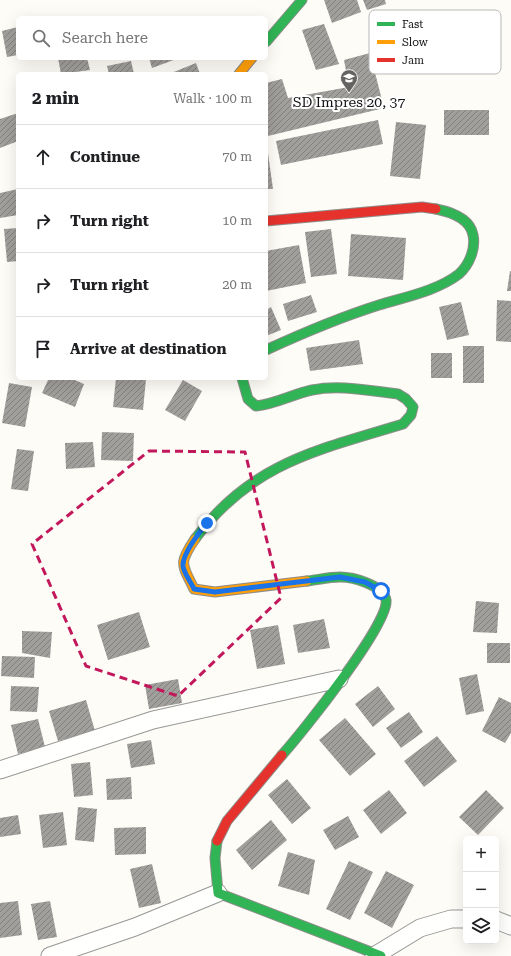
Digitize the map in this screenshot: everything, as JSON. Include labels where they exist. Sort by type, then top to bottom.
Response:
[{"type":"street","points":[[268,40],[302,0]]},
{"type":"street","points":[[241,72],[250,60]]},
{"type":"street","points":[[268,221],[422,206],[448,212],[467,224],[473,232],[475,245],[469,261],[458,275],[421,291],[344,317],[268,349]]},
{"type":"street","points":[[218,893],[215,846],[220,833],[227,821],[297,738],[372,636],[385,611],[386,600],[381,591],[365,582],[340,577],[228,591],[202,591],[194,589],[183,567],[184,560],[198,533],[214,513],[240,488],[261,474],[320,448],[403,424],[411,415],[413,407],[406,399],[398,394],[338,388],[307,391],[277,402],[256,406],[248,399],[243,380]]},
{"type":"street","points":[[0,770],[153,720],[339,679]]},
{"type":"street","points":[[50,956],[135,926],[218,893],[250,907],[382,954],[420,928],[451,919],[463,919]]},
{"type":"street","points":[[499,921],[511,926]]},
{"type":"highlighted area","points":[[149,451],[245,452],[281,598],[178,696],[86,666],[32,544]]},
{"type":"building","points":[[324,0],[357,0],[361,12],[332,23]]},
{"type":"building","points":[[363,0],[385,0],[386,4],[367,10]]},
{"type":"building","points":[[324,24],[339,64],[316,70],[302,30]]},
{"type":"building","points":[[16,28],[16,55],[7,57],[2,31]]},
{"type":"building","name":"SD Impres 20, 37","points":[[369,53],[369,74],[375,74],[384,108],[268,136],[268,82],[282,79],[288,98],[349,87],[344,60]]},
{"type":"building","points":[[58,60],[88,60],[90,70],[76,72],[61,72]]},
{"type":"building","points":[[150,60],[174,60],[152,68]]},
{"type":"building","points":[[131,61],[134,72],[108,72],[107,66]]},
{"type":"building","points":[[196,63],[199,72],[174,72]]},
{"type":"building","points":[[444,110],[489,110],[489,135],[444,135]]},
{"type":"building","points":[[16,114],[16,142],[0,148],[0,119]]},
{"type":"building","points":[[378,120],[383,144],[281,165],[276,141]]},
{"type":"building","points":[[396,122],[426,125],[420,179],[390,176]]},
{"type":"building","points":[[268,153],[273,189],[268,189]]},
{"type":"building","points":[[16,189],[16,215],[0,218],[0,193]]},
{"type":"building","points":[[16,228],[16,261],[7,262],[4,229]]},
{"type":"building","points":[[331,229],[337,274],[311,277],[305,232]]},
{"type":"building","points":[[351,234],[406,238],[403,280],[348,276]]},
{"type":"building","points":[[299,245],[306,283],[268,291],[268,251]]},
{"type":"building","points":[[510,271],[511,291],[507,291]]},
{"type":"building","points":[[311,295],[317,312],[288,321],[283,304]]},
{"type":"building","points":[[497,300],[511,301],[511,342],[496,341]]},
{"type":"building","points":[[461,302],[469,335],[447,340],[439,307]]},
{"type":"building","points":[[271,307],[281,330],[268,335],[268,309]]},
{"type":"building","points":[[359,340],[363,364],[310,371],[306,348]]},
{"type":"building","points":[[463,346],[484,346],[484,383],[463,383]]},
{"type":"building","points":[[431,353],[452,353],[452,378],[431,378]]},
{"type":"building","points":[[48,380],[75,380],[84,384],[75,407],[42,393]]},
{"type":"building","points":[[116,380],[146,380],[143,410],[113,407]]},
{"type":"building","points":[[183,380],[202,391],[185,421],[165,410]]},
{"type":"building","points":[[9,383],[32,387],[25,427],[2,423]]},
{"type":"building","points":[[102,432],[134,433],[133,461],[101,460]]},
{"type":"building","points":[[93,442],[95,467],[66,469],[65,443]]},
{"type":"building","points":[[17,449],[34,451],[28,491],[11,489]]},
{"type":"building","points":[[476,601],[499,603],[497,633],[473,632]]},
{"type":"building","points":[[139,612],[150,647],[108,660],[97,625]]},
{"type":"building","points":[[324,619],[330,648],[298,653],[293,625]]},
{"type":"building","points":[[278,625],[285,664],[257,669],[250,630]]},
{"type":"building","points":[[22,631],[52,632],[50,658],[22,653]]},
{"type":"building","points":[[487,643],[510,643],[510,663],[487,663]]},
{"type":"building","points":[[2,656],[35,657],[34,678],[1,676]]},
{"type":"building","points":[[477,674],[484,711],[466,715],[459,678]]},
{"type":"building","points":[[178,679],[182,703],[149,709],[145,685]]},
{"type":"building","points":[[11,686],[39,687],[37,712],[10,711]]},
{"type":"building","points":[[378,686],[395,709],[373,727],[355,704]]},
{"type":"building","points":[[499,697],[511,703],[511,733],[505,743],[482,731]]},
{"type":"building","points":[[86,700],[95,731],[58,741],[49,711]]},
{"type":"building","points":[[409,712],[423,732],[401,748],[386,728]]},
{"type":"building","points":[[345,718],[376,754],[350,776],[319,740]]},
{"type":"building","points":[[38,719],[45,747],[18,754],[11,725]]},
{"type":"building","points":[[437,736],[457,761],[424,787],[404,761]]},
{"type":"building","points":[[151,740],[155,764],[131,768],[127,744]]},
{"type":"building","points":[[90,762],[93,795],[74,797],[71,764]]},
{"type":"building","points":[[131,777],[132,799],[107,800],[106,779]]},
{"type":"building","points":[[287,779],[311,808],[292,824],[268,795]]},
{"type":"building","points":[[389,790],[407,813],[381,834],[363,810]]},
{"type":"building","points":[[486,790],[504,808],[478,835],[459,817]]},
{"type":"building","points":[[78,807],[97,809],[94,842],[75,840]]},
{"type":"building","points":[[63,812],[67,845],[43,848],[39,815]]},
{"type":"building","points":[[18,815],[21,834],[0,837],[0,818]]},
{"type":"building","points":[[348,816],[359,837],[335,850],[323,830]]},
{"type":"building","points":[[271,820],[287,840],[252,870],[236,850]]},
{"type":"building","points":[[146,827],[146,854],[115,855],[114,828]]},
{"type":"building","points":[[288,852],[315,860],[309,895],[278,886]]},
{"type":"building","points":[[349,861],[373,872],[350,920],[326,909]]},
{"type":"building","points":[[152,864],[161,903],[139,908],[130,869]]},
{"type":"building","points":[[386,871],[414,885],[392,928],[364,913]]},
{"type":"building","points":[[18,901],[22,935],[0,938],[0,903]]},
{"type":"building","points":[[50,901],[57,937],[38,940],[31,904]]},
{"type":"traffic: fast","points":[[268,40],[302,0]]},
{"type":"traffic: fast","points":[[268,349],[308,331],[351,315],[431,289],[459,274],[466,266],[473,251],[474,240],[471,229],[464,220],[454,214],[436,209]]},
{"type":"traffic: fast","points":[[195,539],[217,513],[239,493],[263,476],[288,463],[315,452],[403,424],[411,415],[413,407],[406,399],[398,394],[344,388],[323,388],[312,390],[271,403],[256,406],[248,399],[243,380]]},
{"type":"traffic: fast","points":[[282,755],[324,703],[360,654],[374,631],[383,612],[386,600],[384,595],[374,586],[352,578],[336,577],[307,581]]},
{"type":"traffic: fast","points":[[217,841],[215,858],[218,893],[381,956]]},
{"type":"traffic: slow","points":[[241,72],[250,60]]},
{"type":"traffic: slow","points":[[195,539],[184,559],[185,569],[194,589],[215,592],[307,581]]},
{"type":"traffic: jam","points":[[268,221],[422,207],[436,209]]},
{"type":"traffic: jam","points":[[217,841],[227,821],[282,755]]},
{"type":"place","name":"SD Impres 20, 37","points":[[349,93]]},
{"type":"route","points":[[207,523],[198,533],[184,560],[183,567],[194,589],[215,592],[228,591],[340,577],[365,582],[381,591]]}]
